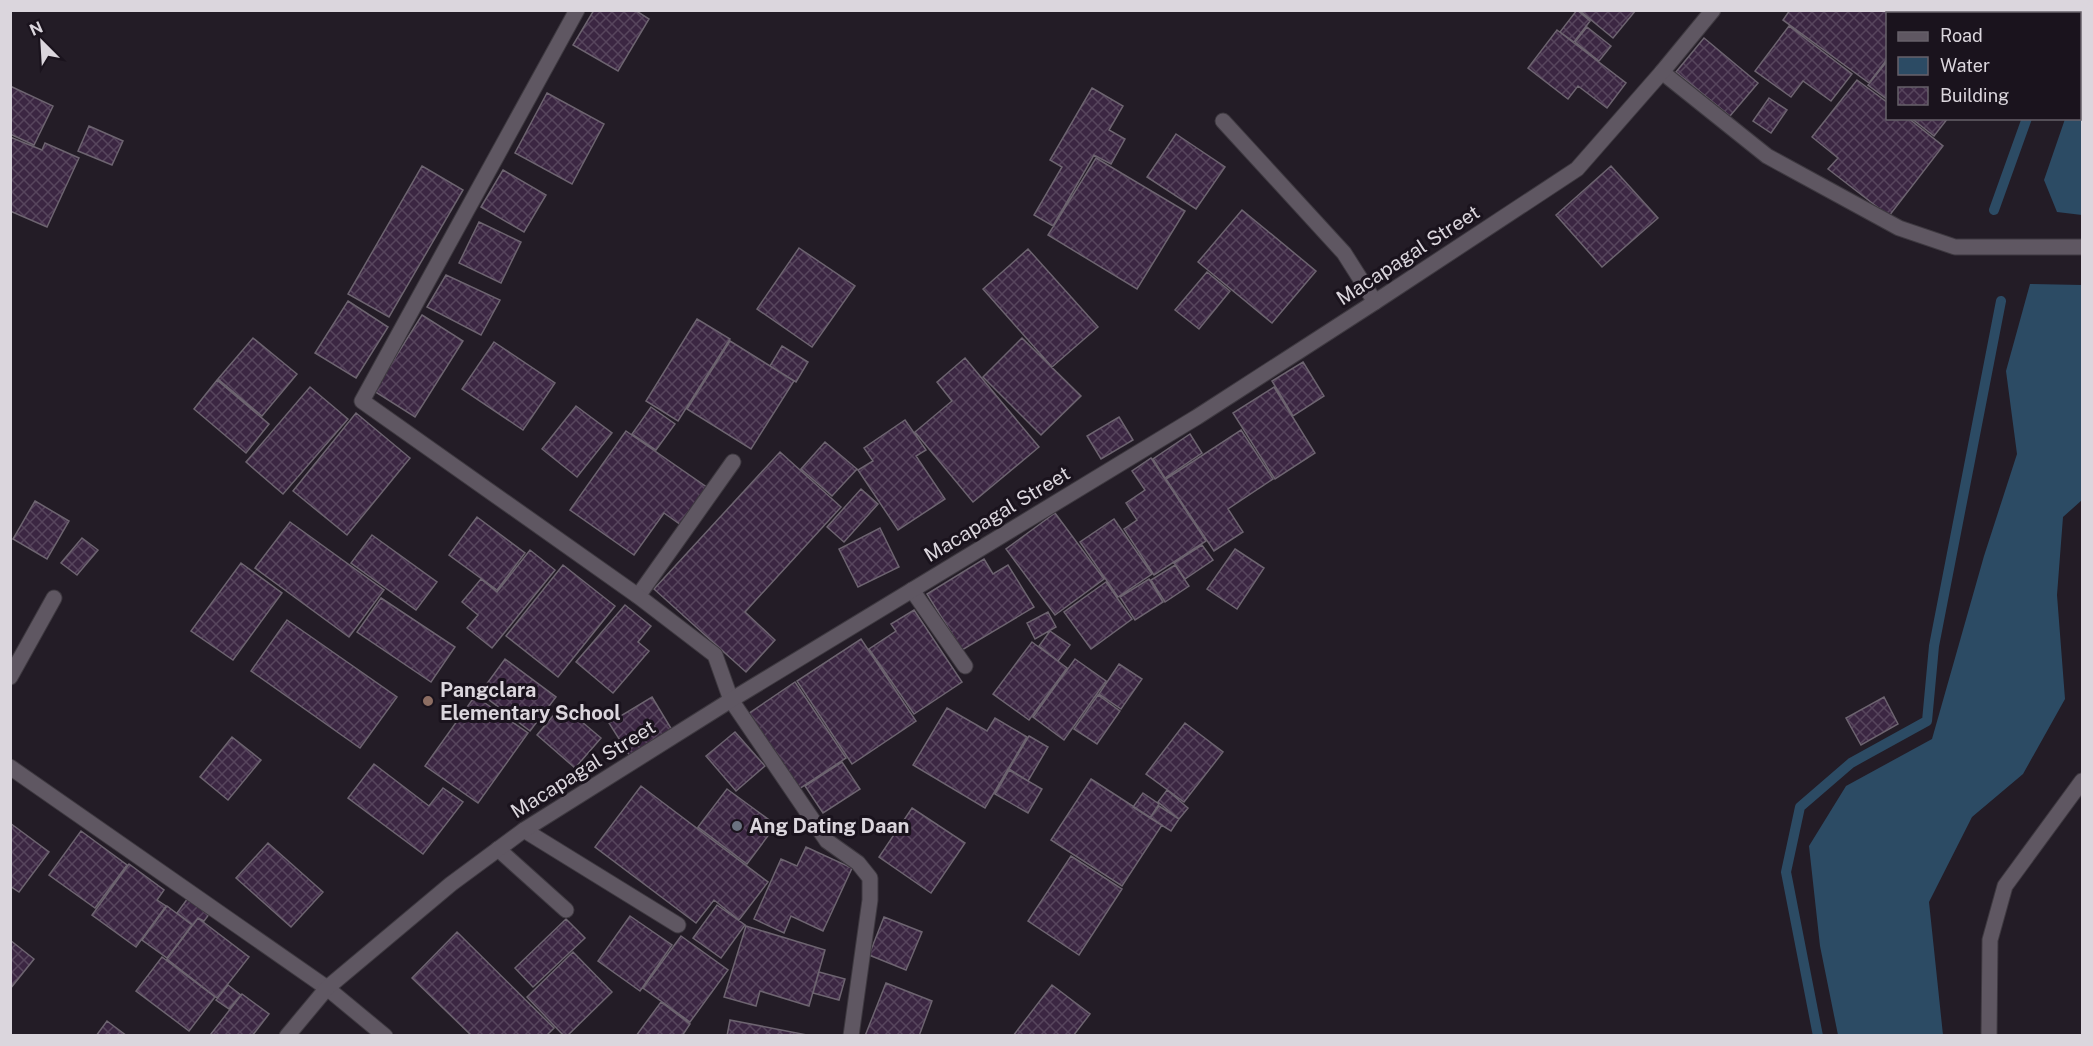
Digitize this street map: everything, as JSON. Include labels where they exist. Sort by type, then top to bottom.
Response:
[{"type":"street","points":[[577,10],[362,401],[638,596],[715,655],[730,700],[827,841],[858,863],[870,878],[870,900],[851,1035]]},
{"type":"street","name":"Macapagal Street","points":[[287,1035],[327,988],[451,884],[525,830],[730,700],[1197,417],[1577,169],[1713,10]]},
{"type":"street","points":[[1662,72],[1767,156],[1899,228],[1955,247],[2082,247]]},
{"type":"street","points":[[1223,121],[1344,253],[1375,302]]},
{"type":"street","points":[[638,596],[734,462]]},
{"type":"street","points":[[912,590],[965,666]]},
{"type":"street","points":[[10,677],[54,598]]},
{"type":"street","points":[[10,767],[327,988],[385,1035]]},
{"type":"street","points":[[1989,1035],[1990,940],[2005,886],[2082,781]]},
{"type":"street","points":[[525,830],[678,925]]},
{"type":"street","points":[[498,849],[566,910]]},
{"type":"water","points":[[2082,64],[2082,215],[2057,212],[2044,180],[2065,120],[2081,120]]},
{"type":"water","points":[[2030,284],[2082,285],[2082,500],[2063,517],[2057,595],[2065,699],[2023,774],[1972,817],[1929,902],[1943,1035],[1838,1035],[1820,946],[1809,846],[1846,786],[1932,739],[1984,556],[2017,454],[2006,371]]},
{"type":"building","points":[[594,10],[635,10],[649,19],[618,71],[573,45]]},
{"type":"building","points":[[1577,10],[1590,21],[1574,42],[1560,32]]},
{"type":"building","points":[[1579,10],[1636,10],[1613,38]]},
{"type":"building","points":[[1790,10],[1899,10],[1901,12],[1886,12],[1886,61],[1869,83],[1783,20]]},
{"type":"building","points":[[1789,26],[1852,74],[1831,101],[1803,81],[1791,97],[1755,71]]},
{"type":"building","points":[[1587,27],[1611,46],[1599,61],[1575,42]]},
{"type":"building","points":[[1557,30],[1626,83],[1607,108],[1578,86],[1568,99],[1528,68]]},
{"type":"building","points":[[1704,38],[1758,83],[1730,116],[1676,72]]},
{"type":"building","points":[[1886,62],[1886,98],[1868,85]]},
{"type":"building","points":[[1857,80],[1886,102],[1886,120],[1910,120],[1943,146],[1889,216],[1828,169],[1838,158],[1812,137]]},
{"type":"building","points":[[10,86],[53,106],[34,145],[10,134]]},
{"type":"building","points":[[1092,88],[1123,106],[1109,130],[1125,139],[1111,164],[1094,155],[1053,226],[1034,215],[1062,167],[1050,160]]},
{"type":"building","points":[[547,93],[604,124],[572,184],[515,153]]},
{"type":"building","points":[[1769,98],[1787,110],[1771,133],[1753,121]]},
{"type":"building","points":[[1914,120],[1946,120],[1934,136]]},
{"type":"building","points":[[89,126],[123,141],[112,165],[78,151]]},
{"type":"building","points":[[1176,134],[1225,167],[1196,209],[1147,177]]},
{"type":"building","points":[[10,137],[42,150],[45,143],[79,158],[47,227],[10,211]]},
{"type":"building","points":[[1096,158],[1185,211],[1137,289],[1048,235]]},
{"type":"building","points":[[422,166],[463,190],[389,317],[348,294]]},
{"type":"building","points":[[1611,166],[1658,218],[1602,267],[1556,215]]},
{"type":"building","points":[[503,170],[546,195],[524,232],[481,207]]},
{"type":"building","points":[[1242,210],[1316,271],[1272,323],[1198,262]]},
{"type":"building","points":[[479,222],[521,242],[501,283],[459,263]]},
{"type":"building","points":[[799,248],[855,286],[812,347],[757,309]]},
{"type":"building","points":[[1028,249],[1098,327],[1052,367],[983,289]]},
{"type":"building","points":[[1207,272],[1230,291],[1199,329],[1175,310]]},
{"type":"building","points":[[446,275],[500,300],[481,335],[427,307]]},
{"type":"building","points":[[348,301],[388,327],[356,378],[315,353]]},
{"type":"building","points":[[422,315],[463,341],[415,417],[374,391]]},
{"type":"building","points":[[697,319],[730,339],[678,421],[646,401]]},
{"type":"building","points":[[253,338],[297,374],[262,416],[218,379]]},
{"type":"building","points":[[1022,338],[1081,396],[1041,435],[983,377]]},
{"type":"building","points":[[730,341],[794,381],[751,449],[687,409]]},
{"type":"building","points":[[494,342],[555,383],[523,430],[462,389]]},
{"type":"building","points":[[782,346],[808,362],[796,382],[770,366]]},
{"type":"building","points":[[965,358],[1039,447],[973,502],[915,432],[952,401],[937,382]]},
{"type":"building","points":[[1303,362],[1324,396],[1293,416],[1272,381]]},
{"type":"building","points":[[217,380],[269,424],[246,453],[194,409]]},
{"type":"building","points":[[310,387],[348,419],[283,494],[246,462]]},
{"type":"building","points":[[1274,387],[1315,453],[1275,479],[1233,413]]},
{"type":"building","points":[[576,406],[612,433],[577,477],[542,449]]},
{"type":"building","points":[[651,407],[675,424],[656,450],[632,434]]},
{"type":"building","points":[[356,413],[410,458],[347,535],[293,491]]},
{"type":"building","points":[[1119,417],[1133,440],[1101,459],[1087,436]]},
{"type":"building","points":[[905,420],[926,450],[916,456],[945,499],[898,530],[858,470],[873,461],[864,448]]},
{"type":"building","points":[[1241,430],[1273,479],[1228,509],[1243,532],[1214,551],[1166,479]]},
{"type":"building","points":[[626,431],[708,488],[681,525],[664,513],[634,555],[570,510]]},
{"type":"building","points":[[1190,434],[1202,453],[1165,478],[1153,459]]},
{"type":"building","points":[[825,442],[857,469],[832,496],[801,469]]},
{"type":"building","points":[[780,452],[841,507],[745,612],[775,640],[746,672],[654,589]]},
{"type":"building","points":[[1151,458],[1206,541],[1154,575],[1124,529],[1137,520],[1126,503],[1145,490],[1132,471]]},
{"type":"building","points":[[861,489],[878,504],[844,542],[827,527]]},
{"type":"building","points":[[35,501],[69,521],[47,559],[13,539]]},
{"type":"building","points":[[1055,513],[1104,579],[1055,615],[1006,549]]},
{"type":"building","points":[[477,517],[525,553],[497,590],[449,555]]},
{"type":"building","points":[[1114,519],[1152,574],[1118,597],[1080,542]]},
{"type":"building","points":[[290,522],[384,590],[349,637],[255,568]]},
{"type":"building","points":[[880,528],[899,567],[858,587],[839,549]]},
{"type":"building","points":[[372,535],[437,582],[416,610],[351,563]]},
{"type":"building","points":[[82,538],[98,550],[77,575],[61,563]]},
{"type":"building","points":[[1202,545],[1213,560],[1185,579],[1174,563]]},
{"type":"building","points":[[1235,549],[1264,568],[1237,609],[1207,589]]},
{"type":"building","points":[[530,550],[555,570],[492,648],[467,628],[478,615],[462,602],[481,579],[497,592]]},
{"type":"building","points":[[984,559],[993,574],[1008,565],[1034,607],[962,650],[927,594]]},
{"type":"building","points":[[241,563],[282,593],[233,660],[191,631]]},
{"type":"building","points":[[563,565],[615,606],[558,677],[506,636]]},
{"type":"building","points":[[1175,565],[1189,586],[1165,602],[1151,580]]},
{"type":"building","points":[[1149,579],[1163,602],[1135,620],[1120,597]]},
{"type":"building","points":[[1106,582],[1132,619],[1091,649],[1064,612]]},
{"type":"building","points":[[381,598],[455,647],[431,682],[357,632]]},
{"type":"building","points":[[625,605],[651,626],[638,642],[649,651],[613,693],[576,662]]},
{"type":"building","points":[[914,610],[962,682],[914,714],[869,649],[896,631],[891,624]]},
{"type":"building","points":[[1048,612],[1056,627],[1035,639],[1027,623]]},
{"type":"building","points":[[287,620],[397,697],[360,748],[251,671]]},
{"type":"building","points":[[1050,631],[1070,645],[1058,661],[1039,646]]},
{"type":"building","points":[[861,639],[916,721],[852,764],[797,681]]},
{"type":"building","points":[[1032,642],[1067,668],[1029,720],[993,694]]},
{"type":"building","points":[[505,659],[556,697],[530,731],[480,693]]},
{"type":"building","points":[[1075,659],[1106,681],[1064,740],[1033,717]]},
{"type":"building","points":[[1119,664],[1142,679],[1121,709],[1099,694]]},
{"type":"building","points":[[795,682],[846,758],[796,791],[745,716]]},
{"type":"building","points":[[1098,695],[1120,711],[1097,744],[1074,729]]},
{"type":"building","points":[[475,696],[528,733],[478,803],[425,766]]},
{"type":"building","points":[[652,697],[672,730],[630,756],[609,723]]},
{"type":"building","points":[[1884,697],[1898,724],[1861,745],[1846,718]]},
{"type":"building","points":[[562,705],[601,738],[575,768],[537,735]]},
{"type":"building","points":[[947,708],[987,731],[995,718],[1027,737],[985,808],[913,765]]},
{"type":"building","points":[[1185,723],[1223,752],[1184,802],[1146,774]]},
{"type":"building","points":[[735,732],[765,766],[736,791],[706,756]]},
{"type":"building","points":[[1029,736],[1048,747],[1028,781],[1009,769]]},
{"type":"building","points":[[232,737],[261,760],[228,800],[200,777]]},
{"type":"building","points":[[842,762],[860,789],[823,813],[805,786]]},
{"type":"building","points":[[374,764],[429,806],[443,788],[463,802],[423,854],[348,798]]},
{"type":"building","points":[[1009,770],[1042,789],[1028,813],[995,794]]},
{"type":"building","points":[[1091,779],[1162,825],[1122,886],[1051,840]]},
{"type":"building","points":[[641,786],[768,882],[739,920],[714,900],[696,923],[595,847]]},
{"type":"building","name":"Ang Dating Daan","points":[[727,789],[776,825],[747,864],[698,827]]},
{"type":"building","points":[[1167,790],[1188,808],[1179,819],[1158,802]]},
{"type":"building","points":[[1143,793],[1159,804],[1150,818],[1133,807]]},
{"type":"building","points":[[1159,806],[1179,819],[1171,831],[1150,818]]},
{"type":"building","points":[[912,808],[965,843],[931,893],[879,857]]},
{"type":"building","points":[[10,823],[49,852],[19,892],[10,886]]},
{"type":"building","points":[[81,831],[127,865],[95,908],[49,875]]},
{"type":"building","points":[[268,843],[323,892],[291,927],[236,878]]},
{"type":"building","points":[[806,847],[852,868],[823,931],[791,916],[784,933],[754,919],[781,859],[797,866]]},
{"type":"building","points":[[1071,856],[1122,889],[1079,955],[1028,921]]},
{"type":"building","points":[[129,864],[164,890],[157,900],[166,906],[136,947],[92,915]]},
{"type":"building","points":[[188,898],[210,913],[204,921],[198,918],[193,925],[177,913]]},
{"type":"building","points":[[717,905],[745,925],[721,958],[693,938]]},
{"type":"building","points":[[167,906],[192,925],[167,958],[142,940]]},
{"type":"building","points":[[630,916],[672,945],[640,991],[598,961]]},
{"type":"building","points":[[884,917],[922,932],[906,970],[869,955]]},
{"type":"building","points":[[198,918],[249,957],[217,998],[167,959]]},
{"type":"building","points":[[566,919],[585,938],[533,987],[515,968]]},
{"type":"building","points":[[746,926],[825,950],[809,1006],[760,991],[756,1006],[724,997]]},
{"type":"building","points":[[457,932],[554,1028],[546,1036],[472,1036],[412,978]]},
{"type":"building","points":[[681,936],[728,970],[690,1022],[643,988]]},
{"type":"building","points":[[10,940],[34,959],[10,989]]},
{"type":"building","points":[[573,952],[612,992],[567,1036],[564,1036],[527,997]]},
{"type":"building","points":[[162,957],[215,997],[189,1031],[136,991]]},
{"type":"building","points":[[819,972],[845,979],[839,1000],[813,993]]},
{"type":"building","points":[[886,983],[932,1001],[919,1036],[865,1036]]},
{"type":"building","points":[[228,985],[241,995],[229,1009],[216,1000]]},
{"type":"building","points":[[1052,985],[1090,1014],[1073,1036],[1013,1036]]},
{"type":"building","points":[[242,994],[269,1014],[252,1036],[213,1036],[211,1034]]},
{"type":"building","points":[[661,1002],[690,1024],[682,1036],[636,1036]]},
{"type":"building","points":[[730,1020],[812,1036],[727,1036]]},
{"type":"building","points":[[107,1021],[127,1036],[96,1036]]},
{"type":"waterway","points":[[1994,210],[2026,120]]},
{"type":"waterway","points":[[1818,1036],[1786,872],[1800,807],[1851,763],[1927,721],[1934,646],[2001,301]]},
{"type":"place","name":"Pangclara Elementary School","points":[[428,701]]},
{"type":"place","name":"Ang Dating Daan","points":[[737,826]]}]
